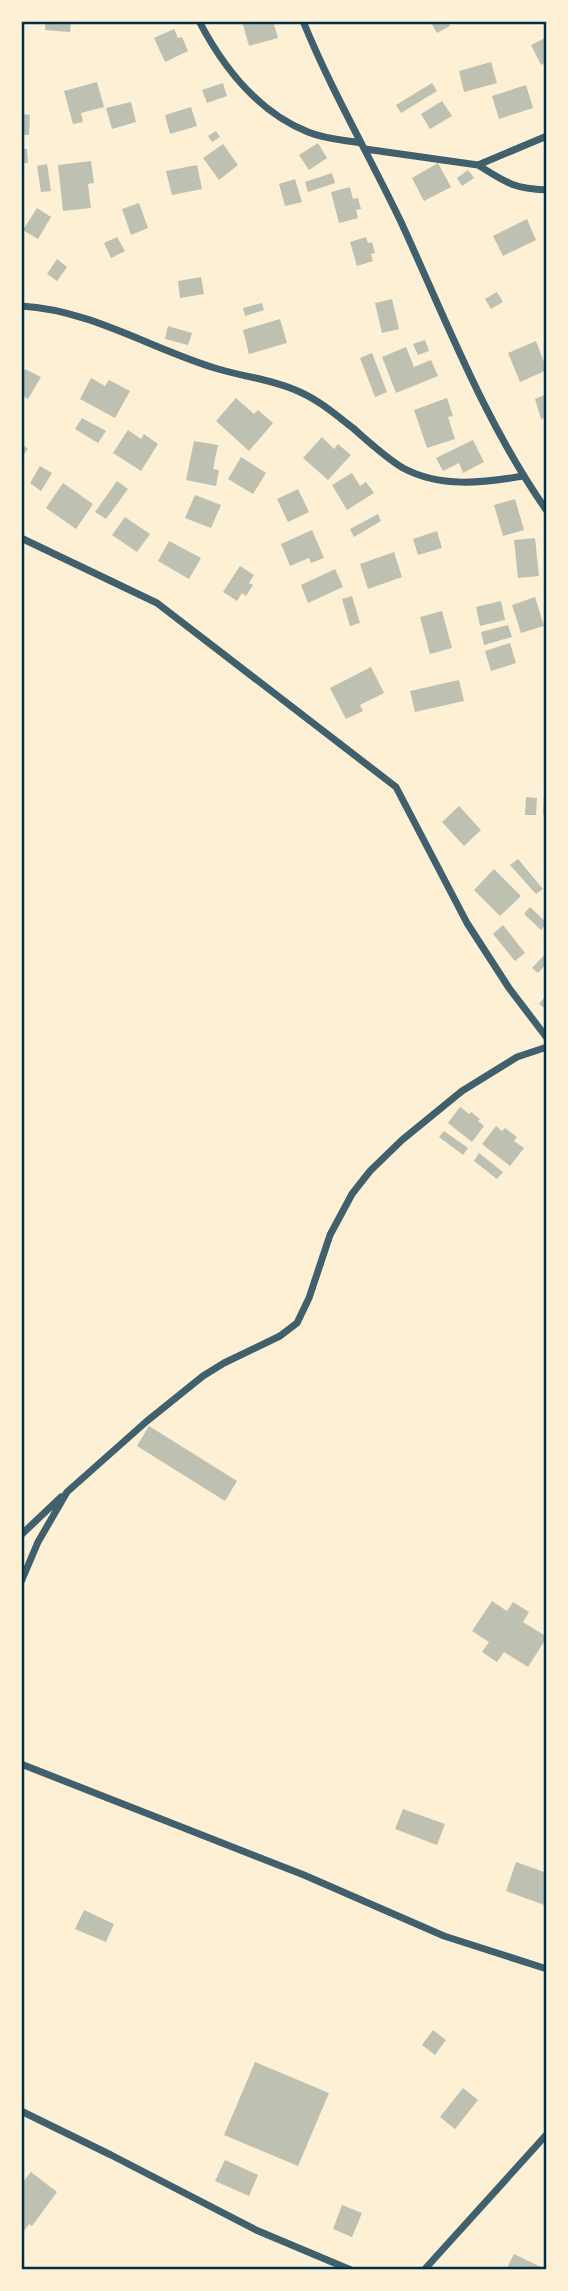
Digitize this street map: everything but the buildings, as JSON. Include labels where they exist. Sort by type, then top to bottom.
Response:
[{"type":"street","points":[[199,21],[233,76],[282,119],[317,135],[363,146],[478,165],[521,188],[547,190]]},
{"type":"street","points":[[303,21],[478,392],[523,476],[547,511]]},
{"type":"street","points":[[478,165],[547,136]]},
{"type":"street","points":[[21,306],[78,315],[218,369],[299,391],[331,411],[386,456],[415,474],[462,483],[490,482],[523,476]]},
{"type":"street","points":[[21,538],[157,603],[396,787],[467,923],[509,988],[547,1038]]},
{"type":"street","points":[[21,1535],[147,1421],[203,1376],[292,1328],[309,1298],[334,1225],[352,1194],[370,1171],[402,1140],[462,1091],[517,1057],[547,1047]]},
{"type":"street","points":[[21,1582],[38,1542],[67,1492]]},
{"type":"street","points":[[21,1764],[304,1875],[444,1936],[547,1969]]},
{"type":"street","points":[[21,2111],[256,2230],[351,2270]]},
{"type":"street","points":[[424,2270],[547,2134]]}]
